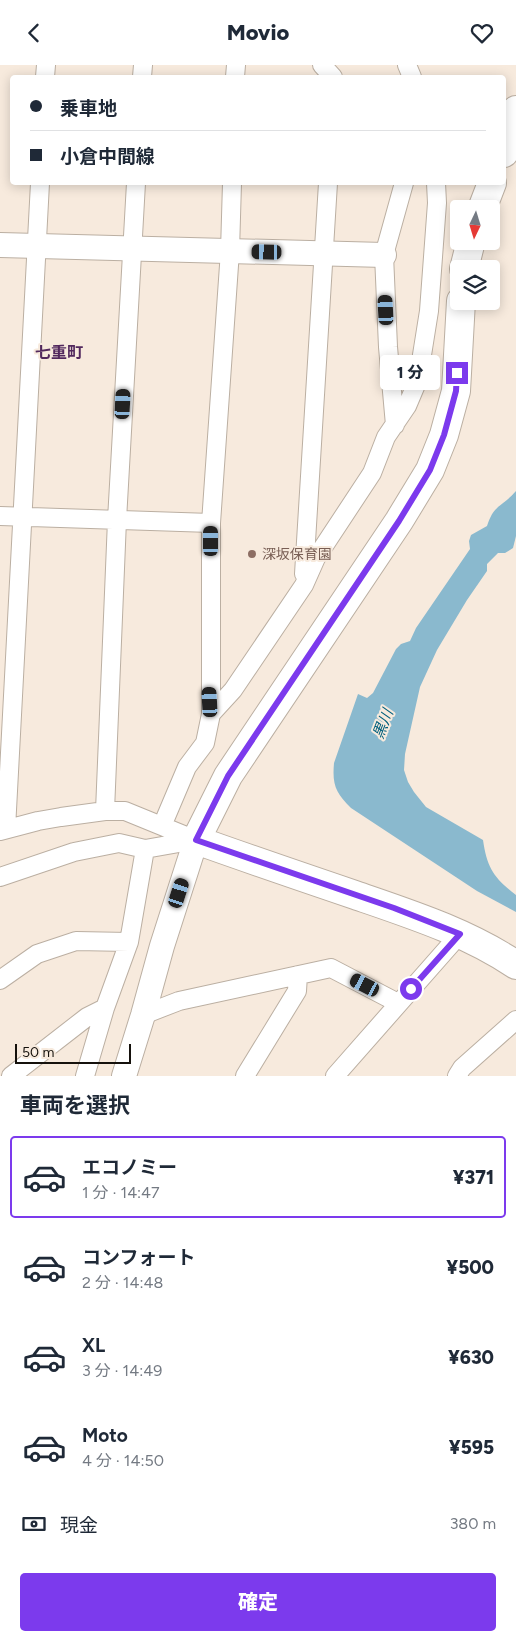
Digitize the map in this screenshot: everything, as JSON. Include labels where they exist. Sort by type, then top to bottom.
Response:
[{"type":"main road","points":[[506,147],[516,110]]},
{"type":"main road","points":[[485,200],[491,185]]},
{"type":"main road","points":[[460,310],[456,391],[444,435],[430,470],[399,521],[228,776],[196,840],[394,908],[460,934],[504,956],[516,965]]},
{"type":"street","points":[[322,65],[331,75]]},
{"type":"street","points":[[40,185],[23,517],[3,830],[38,821],[105,811],[125,811],[196,840]]},
{"type":"street","points":[[105,811],[117,520],[136,185]]},
{"type":"street","points":[[162,826],[188,767],[205,743],[210,714],[211,523],[230,251],[232,185]]},
{"type":"street","points":[[304,585],[328,185]]},
{"type":"street","points":[[395,425],[388,347],[384,255],[403,185]]},
{"type":"street","points":[[210,714],[233,690],[304,585],[316,558],[372,473],[386,437],[407,406],[418,380],[428,311],[437,203],[436,185]]},
{"type":"street","points":[[0,245],[384,255]]},
{"type":"street","points":[[0,516],[211,523]]},
{"type":"street","points":[[0,877],[83,850],[119,843],[145,849],[196,840]]},
{"type":"street","points":[[124,1076],[162,946],[196,840]]},
{"type":"street","points":[[85,1076],[105,1008],[130,942],[145,849]]},
{"type":"street","points":[[335,1076],[460,934]]},
{"type":"street","points":[[0,980],[37,954],[76,941],[130,942]]},
{"type":"street","points":[[143,1015],[179,1001],[331,968],[398,1003]]},
{"type":"street","points":[[245,1076],[297,991],[298,975]]},
{"type":"street","points":[[0,1067],[9,1076],[87,1017],[105,1008]]},
{"type":"street","points":[[464,1073],[516,1020]]},
{"type":"water","name":"黒川","points":[[516,491],[516,536],[513,548],[505,553],[498,553],[487,564],[487,571],[437,650],[420,687],[405,754],[404,770],[408,782],[426,807],[483,840],[489,865],[493,872],[516,895],[516,912],[477,891],[351,808],[336,788],[334,763],[358,694],[367,698],[373,693],[396,649],[401,644],[410,641],[416,628],[470,549],[469,541],[471,535],[487,526],[496,509]]},
{"type":"place","name":"深坂保育園","points":[[252,554]]},
{"type":"district","name":"七重町","points":[[59,352]]},
{"type":"route","points":[[411,989],[460,934],[394,908],[196,840],[228,776],[399,521],[430,470],[444,435],[456,391],[457,373]]}]
